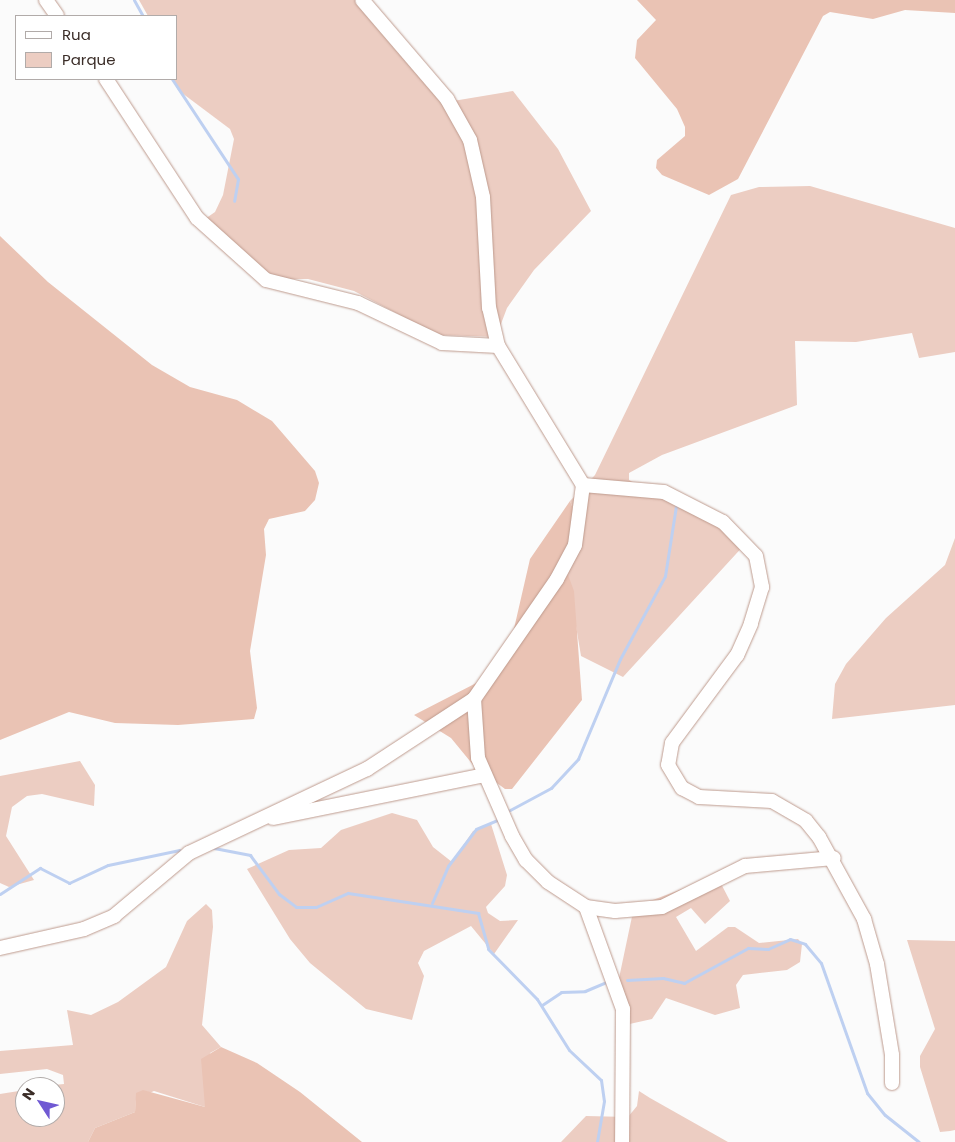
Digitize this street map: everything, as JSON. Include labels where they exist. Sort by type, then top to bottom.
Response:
[{"type":"street","points":[[46,0],[56,15]]},
{"type":"street","points":[[0,948],[84,929],[114,916],[189,853],[270,818],[367,769],[474,699],[557,579],[575,545],[583,485],[498,346],[489,308],[483,197],[470,140],[447,99],[362,0]]},
{"type":"street","points":[[107,80],[197,218],[266,280],[358,303],[442,343],[498,346]]},
{"type":"street","points":[[583,485],[664,492],[723,522],[756,556],[762,587],[751,624],[736,655],[672,743],[668,765],[682,788],[699,796],[772,801],[789,809],[806,821],[834,858],[864,919],[877,964],[892,1055],[892,1083]]},
{"type":"street","points":[[474,699],[478,758],[526,860],[548,882],[586,907],[615,911],[662,907],[745,866],[834,858]]},
{"type":"street","points":[[270,818],[290,818],[458,777],[485,776]]},
{"type":"street","points":[[586,907],[623,1009],[622,1142]]},
{"type":"green space","points":[[139,0],[365,0],[453,101],[513,91],[558,149],[591,211],[534,270],[507,308],[496,337],[438,335],[354,291],[308,279],[282,279],[265,271],[202,221],[215,212],[223,195],[234,139],[230,129],[178,90],[173,81],[178,80],[178,15],[147,15]]},
{"type":"green space","points":[[810,186],[955,228],[955,352],[919,358],[912,333],[856,342],[795,341],[797,405],[662,455],[629,473],[629,480],[747,542],[623,677],[581,656],[567,572],[576,517],[570,501],[595,475],[731,195],[759,187]]},
{"type":"green space","points":[[955,538],[955,705],[832,719],[835,684],[846,664],[886,618],[945,565]]},
{"type":"green space","points":[[80,761],[95,785],[94,806],[42,794],[27,796],[12,807],[6,836],[34,880],[9,887],[0,883],[0,776]]},
{"type":"green space","points":[[392,813],[417,820],[433,847],[452,862],[473,831],[491,824],[507,875],[505,886],[486,907],[488,913],[500,921],[518,920],[494,954],[471,926],[424,951],[418,963],[424,976],[412,1020],[366,1009],[310,963],[290,939],[247,869],[289,850],[321,848],[341,830]]},
{"type":"green space","points":[[717,876],[730,901],[705,924],[691,908],[676,917],[696,951],[728,927],[735,927],[759,943],[798,939],[802,944],[800,962],[787,970],[743,975],[736,985],[740,1008],[715,1015],[666,998],[652,1019],[625,1025],[618,983],[634,907]]},
{"type":"green space","points":[[206,904],[212,910],[213,927],[202,1025],[221,1047],[210,1053],[205,1107],[154,1091],[136,1099],[135,1112],[95,1128],[88,1142],[0,1142],[0,1094],[15,1092],[15,1127],[65,1127],[65,1077],[47,1069],[0,1074],[0,1051],[73,1045],[67,1010],[91,1015],[118,1002],[166,967],[187,921]]},
{"type":"green space","points":[[907,940],[955,941],[955,1130],[940,1132],[920,1067],[920,1056],[935,1029]]},
{"type":"green space","points":[[639,1091],[728,1142],[561,1142],[586,1116],[628,1117],[637,1106]]},
{"type":"shaded area","points":[[637,0],[955,0],[955,13],[905,10],[873,19],[830,12],[823,16],[738,179],[709,195],[662,175],[656,168],[657,160],[685,136],[685,127],[677,109],[635,58],[637,40],[656,20]]},
{"type":"shaded area","points":[[0,236],[48,282],[152,365],[190,387],[237,400],[272,421],[315,471],[319,483],[315,500],[305,511],[269,519],[264,529],[266,555],[250,651],[257,708],[254,719],[178,725],[115,723],[69,712],[0,740]]},
{"type":"shaded area","points":[[570,501],[576,517],[567,572],[574,591],[582,700],[512,789],[505,789],[474,766],[451,738],[414,715],[486,678],[513,633],[530,559]]},
{"type":"shaded area","points":[[221,1047],[257,1063],[300,1092],[362,1142],[88,1142],[95,1128],[135,1112],[136,1093],[143,1090],[205,1107],[201,1059]]},
{"type":"waterway","points":[[134,0],[142,15]]},
{"type":"waterway","points":[[173,80],[238,179],[234,201]]},
{"type":"waterway","points":[[510,810],[551,788],[578,759],[620,659],[665,576],[676,506]]},
{"type":"waterway","points":[[432,903],[448,866],[476,829],[500,819]]},
{"type":"waterway","points":[[214,848],[250,855],[279,894],[296,907],[316,907],[348,893],[478,913],[488,949],[537,999],[569,1050],[601,1080],[604,1101],[597,1142]]},
{"type":"waterway","points":[[0,894],[40,868],[69,883],[108,865],[179,850]]},
{"type":"waterway","points":[[627,980],[663,978],[684,983],[748,948],[768,949],[790,939],[805,944],[821,963],[867,1093],[885,1115],[919,1142]]},
{"type":"waterway","points":[[542,1005],[561,992],[585,991],[609,981]]}]
